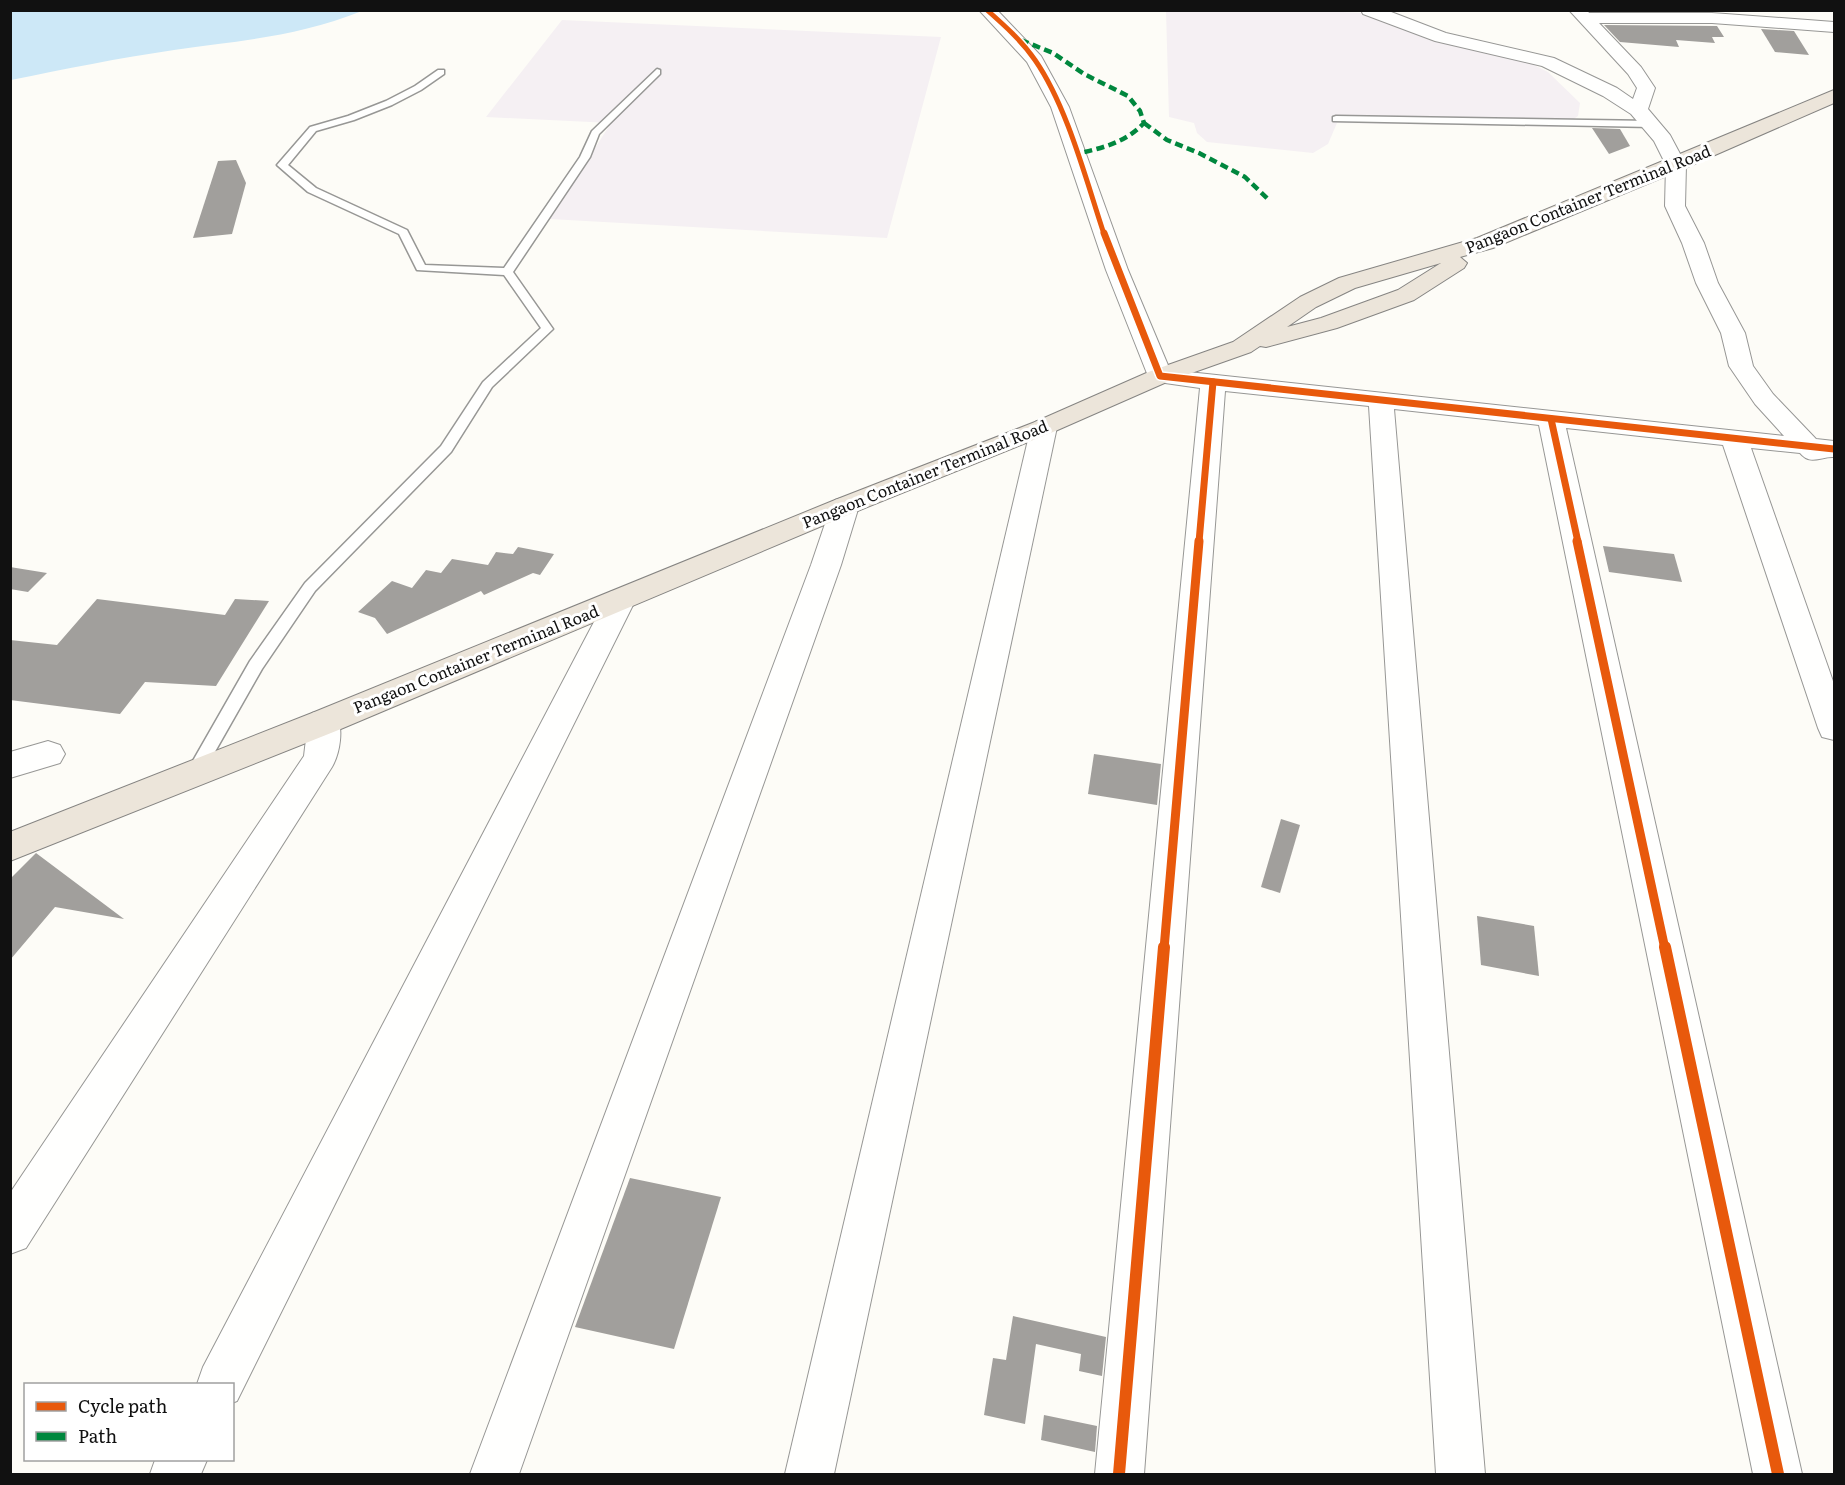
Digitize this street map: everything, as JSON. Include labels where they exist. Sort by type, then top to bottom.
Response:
[{"type":"highway","name":"Pangaon Container Terminal Road","points":[[10,847],[324,722],[845,506],[1044,427],[1160,376],[1242,347],[1308,302],[1347,283],[1485,243],[1676,165],[1834,96]]},
{"type":"highway","points":[[1242,347],[1329,323],[1406,295],[1485,243]]},
{"type":"street","points":[[987,10],[1005,26],[1035,60],[1060,107],[1117,270],[1160,376],[1834,449]]},
{"type":"street","points":[[1368,10],[1441,37],[1548,62],[1610,92],[1645,117],[1664,139],[1676,165],[1675,206],[1693,243],[1707,283],[1733,333],[1741,366],[1764,399],[1805,446],[1834,469]]},
{"type":"street","points":[[1581,14],[1635,71],[1646,88],[1645,117]]},
{"type":"street","points":[[1581,14],[1712,18],[1834,27]]},
{"type":"street","points":[[1119,1474],[1213,382]]},
{"type":"street","points":[[1381,400],[1460,1474]]},
{"type":"street","points":[[1551,419],[1778,1474]]},
{"type":"street","points":[[808,1474],[1044,427]]},
{"type":"street","points":[[1734,438],[1834,728]]},
{"type":"street","points":[[494,1474],[826,565],[845,506]]},
{"type":"street","points":[[221,1383],[621,599]]},
{"type":"street","points":[[10,1232],[321,758],[324,722]]},
{"type":"street","points":[[10,765],[48,754]]},
{"type":"lane","points":[[441,72],[418,88],[389,103],[351,118],[313,129],[282,165],[312,190],[403,232],[421,268],[507,272]]},
{"type":"lane","points":[[507,272],[585,157],[595,133],[657,72]]},
{"type":"lane","points":[[1336,119],[1645,117]]},
{"type":"lane","points":[[194,773],[256,665],[310,587],[446,449],[487,385],[547,329],[507,272]]},
{"type":"shaded area","points":[[1166,11],[1321,11],[1385,14],[1423,23],[1443,42],[1520,58],[1548,72],[1580,103],[1578,116],[1562,127],[1337,123],[1328,144],[1313,153],[1207,142],[1197,133],[1194,123],[1169,117]]},
{"type":"shaded area","points":[[562,20],[941,37],[887,238],[550,219],[611,123],[486,117]]},
{"type":"water","points":[[10,11],[362,11],[315,27],[292,32],[133,57],[11,80]]},
{"type":"building","points":[[1604,25],[1717,26],[1724,37],[1712,37],[1715,43],[1676,40],[1679,47],[1620,42]]},
{"type":"building","points":[[1761,29],[1794,31],[1809,55],[1775,52]]},
{"type":"building","points":[[1592,128],[1620,129],[1630,146],[1609,154]]},
{"type":"building","points":[[236,160],[246,183],[232,234],[193,238],[218,161]]},
{"type":"building","points":[[1603,546],[1674,554],[1682,582],[1609,572]]},
{"type":"building","points":[[518,547],[554,554],[540,575],[533,573],[484,595],[481,591],[387,634],[375,618],[358,612],[392,581],[412,588],[426,570],[441,573],[452,559],[488,565],[496,552],[513,554]]},
{"type":"building","points":[[10,567],[47,573],[28,592],[10,589]]},
{"type":"building","points":[[97,599],[225,615],[235,599],[269,601],[216,686],[145,682],[120,714],[10,700],[10,640],[57,645]]},
{"type":"building","points":[[1094,754],[1161,764],[1157,805],[1088,794]]},
{"type":"building","points":[[1281,819],[1300,825],[1280,893],[1261,887]]},
{"type":"building","points":[[36,853],[124,919],[55,907],[10,960],[10,879]]},
{"type":"building","points":[[1477,916],[1534,926],[1539,976],[1481,965]]},
{"type":"building","points":[[630,1178],[721,1197],[674,1349],[575,1327]]},
{"type":"building","points":[[1013,1316],[1106,1337],[1102,1376],[1079,1371],[1081,1354],[1036,1344],[1025,1424],[984,1415],[993,1358],[1006,1360]]},
{"type":"building","points":[[1044,1415],[1097,1426],[1095,1452],[1041,1440]]},
{"type":"marked path","points":[[1021,40],[1053,53],[1084,74],[1128,96],[1140,111],[1144,123],[1129,136],[1113,144],[1076,154]]},
{"type":"marked path","points":[[1144,123],[1167,140],[1199,153],[1245,177],[1270,201]]},
{"type":"cycle path","points":[[987,10],[1005,26],[1035,60],[1060,107],[1117,270],[1160,376],[1834,449]]},
{"type":"cycle path","points":[[1119,1474],[1213,382]]},
{"type":"cycle path","points":[[1551,419],[1778,1474]]}]
